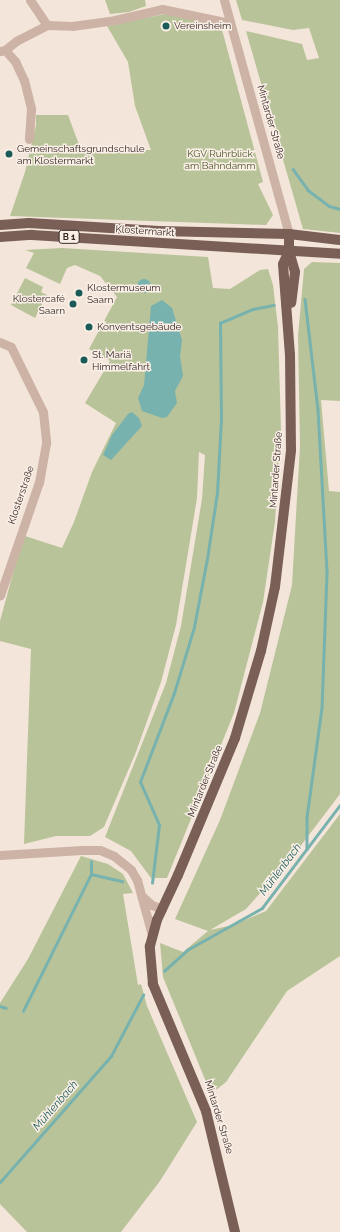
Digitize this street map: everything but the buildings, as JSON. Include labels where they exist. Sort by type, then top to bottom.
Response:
[{"type":"main road","name":"Klostermarkt","points":[[0,225],[29,223],[159,231],[289,234]]},
{"type":"main road","name":"B 1","points":[[289,234],[340,240]]},
{"type":"main road","name":"Mintarder Straße","points":[[235,1232],[206,1111],[153,984],[150,960],[152,935],[162,909],[212,798],[235,738],[261,651],[272,601],[283,528],[291,450],[288,320],[295,272],[289,251],[289,234]]},
{"type":"main road","name":"Klostermarkt","points":[[0,237],[32,235],[289,251]]},
{"type":"main road","name":"B 1","points":[[289,251],[340,254]]},
{"type":"street","points":[[30,0],[47,25]]},
{"type":"street","name":"Mintarder Straße","points":[[224,0],[289,234]]},
{"type":"street","points":[[29,139],[31,109],[24,80],[15,61],[2,50],[16,41],[47,25],[72,26],[115,20],[162,9],[230,23]]},
{"type":"street","name":"Klosterstraße","points":[[0,342],[11,347],[43,412],[46,443],[39,482],[0,595]]},
{"type":"street","points":[[0,855],[100,850],[114,856],[131,870],[138,880],[152,935]]},
{"type":"street","points":[[143,897],[152,905],[162,909]]},
{"type":"green space","points":[[105,0],[145,0],[146,6],[129,12],[110,14]]},
{"type":"green space","points":[[236,0],[340,0],[340,233],[303,229],[246,31],[302,44],[307,60],[319,58],[309,28],[293,30],[242,20]]},
{"type":"green space","name":"KGV Ruhrblick am Bahndamm","points":[[165,14],[221,26],[263,182],[258,184],[273,215],[266,225],[10,216],[25,172],[36,125],[36,115],[68,115],[81,150],[151,150],[135,106],[128,62],[107,26]]},
{"type":"green space","points":[[62,248],[208,257],[213,288],[230,289],[260,270],[268,269],[273,285],[278,327],[281,429],[275,522],[263,602],[234,713],[167,878],[151,878],[131,851],[105,837],[166,683],[181,626],[202,499],[205,455],[199,452],[197,498],[176,625],[161,682],[136,752],[104,827],[90,836],[56,836],[24,844],[31,649],[0,641],[0,621],[19,551],[25,536],[62,548],[74,522],[92,472],[116,423],[85,403],[110,361],[89,349],[117,297],[100,276],[75,265],[67,268],[60,284],[26,268],[34,253],[25,250]]},
{"type":"green space","points":[[312,262],[340,263],[340,401],[321,400],[329,491],[340,492],[340,794],[293,856],[246,909],[210,930],[233,925],[266,911],[340,814],[340,956],[287,991],[226,1082],[211,1094],[163,977],[160,943],[183,952],[208,931],[175,919],[220,820],[260,713],[292,585],[300,446],[298,336],[304,269]]},
{"type":"green space","points":[[25,278],[43,287],[41,292],[47,295],[35,318],[11,305]]},
{"type":"green space","points":[[81,856],[108,864],[123,874],[133,893],[123,894],[138,985],[141,984],[147,1006],[197,1122],[160,1181],[121,1232],[27,1232],[0,1204],[0,1003],[28,959]]},
{"type":"water","points":[[141,279],[147,279],[151,283],[151,289],[147,293],[141,293],[137,289],[137,283]]},
{"type":"water","points":[[162,300],[172,308],[182,340],[180,356],[183,376],[175,391],[177,403],[167,417],[162,418],[142,411],[138,398],[144,385],[151,306]]},
{"type":"water","points":[[132,412],[139,418],[142,426],[111,460],[103,455],[112,435],[128,414]]},
{"type":"waterway","points":[[293,169],[308,190],[329,206],[340,209]]},
{"type":"waterway","points":[[305,299],[318,410],[327,573],[322,708],[307,817],[307,849]]},
{"type":"waterway","points":[[152,883],[159,825],[140,782],[174,693],[194,627],[207,559],[217,493],[221,419],[220,323],[253,309],[274,305]]},
{"type":"waterway","name":"Mühlenbach","points":[[164,971],[187,950],[262,908],[340,805]]},
{"type":"waterway","name":"Mühlenbach","points":[[91,862],[91,874]]},
{"type":"waterway","points":[[23,1011],[91,874],[122,881]]},
{"type":"waterway","name":"Mühlenbach","points":[[0,1182],[111,1056],[143,995]]},
{"type":"waterway","points":[[0,1006],[6,1008]]},
{"type":"place","name":"Vereinsheim","points":[[166,26]]},
{"type":"place","name":"Gemeinschaftsgrundschule am Klostermarkt","points":[[9,154]]},
{"type":"place","name":"Klostermuseum Saarn","points":[[79,293]]},
{"type":"place","name":"Klostercafé Saarn","points":[[73,304]]},
{"type":"place","name":"Konventsgebäude","points":[[89,327]]},
{"type":"place","name":"St. Mariä Himmelfahrt","points":[[84,360]]}]
